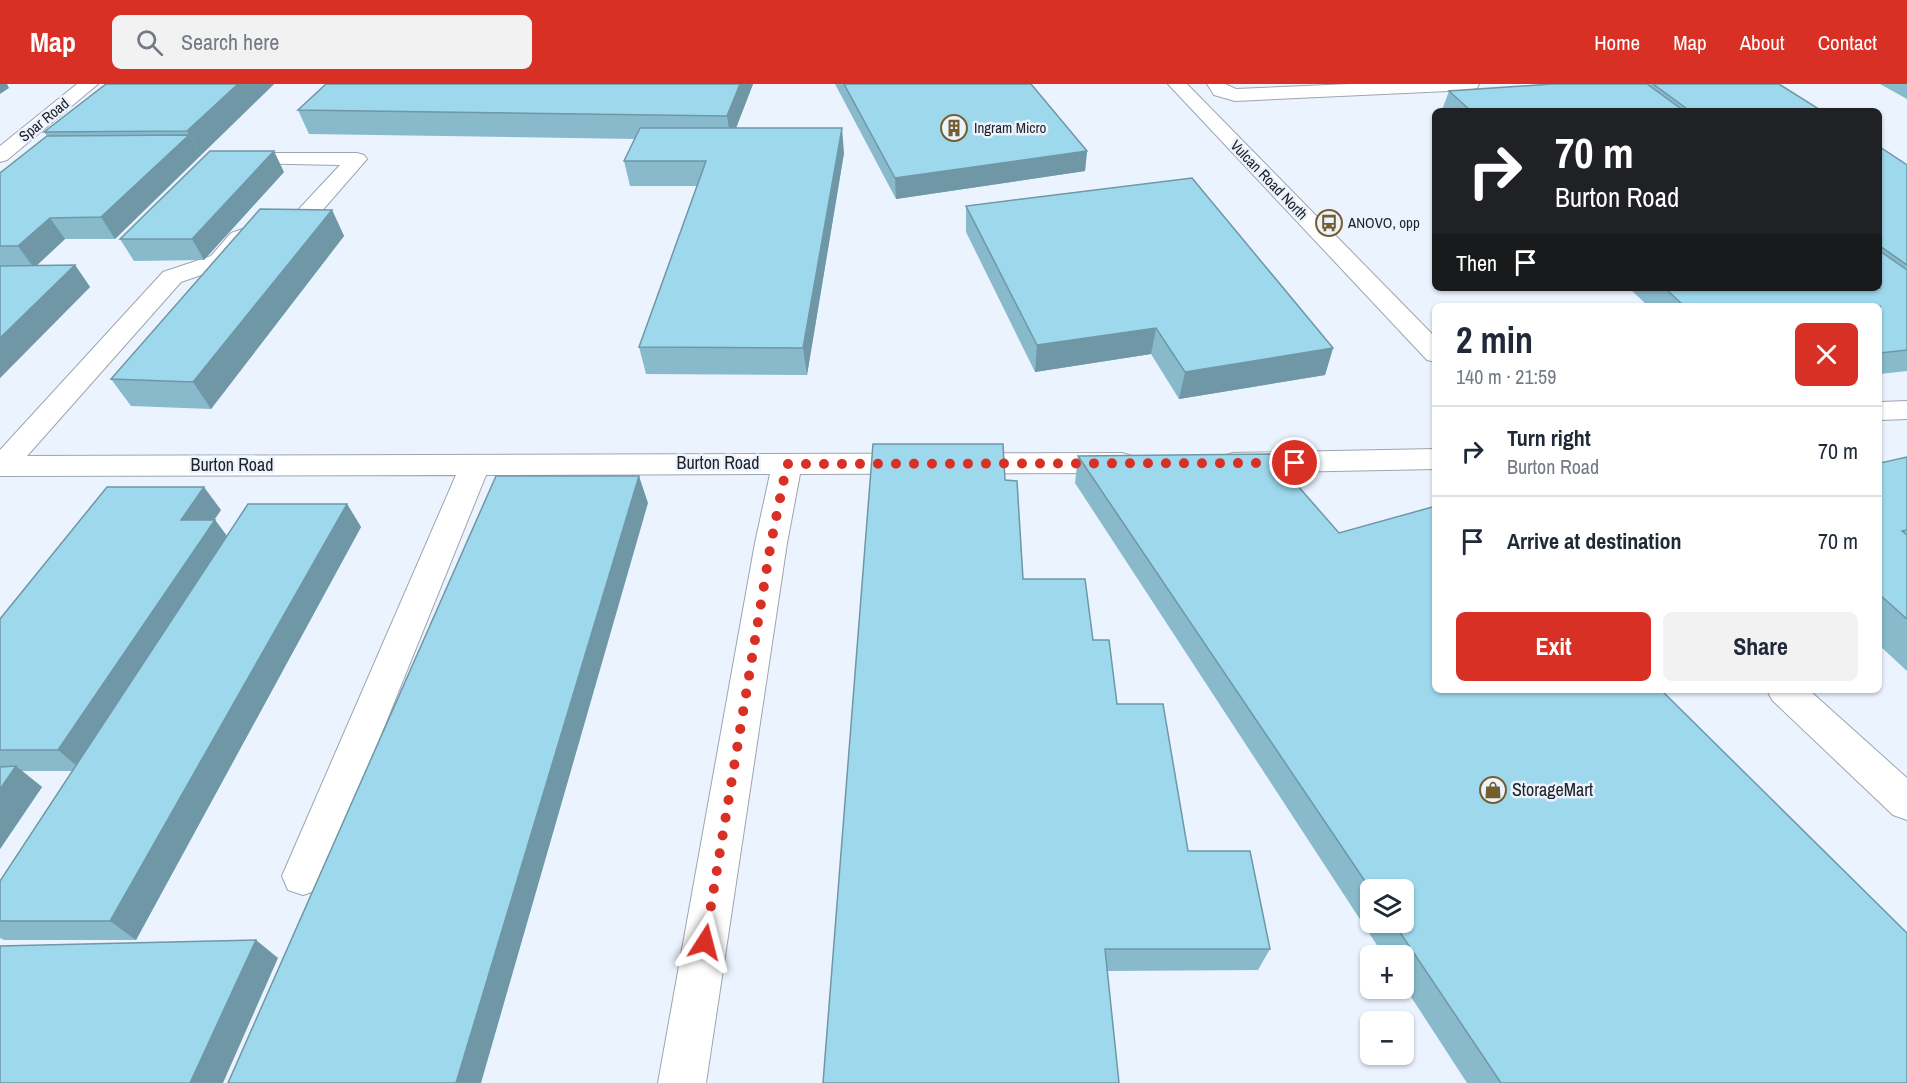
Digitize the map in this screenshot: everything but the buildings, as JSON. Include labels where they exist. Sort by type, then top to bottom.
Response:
[{"type":"street","name":"Spar Road","points":[[0,156],[89,84]]},
{"type":"street","name":"Vulcan Road North","points":[[1177,84],[1432,350]]},
{"type":"street","points":[[1216,84],[1221,91],[1235,96],[1470,84]]},
{"type":"street","points":[[1,466],[172,277],[219,261],[239,238],[306,215],[357,159],[248,159]]},
{"type":"street","points":[[1882,411],[1907,410]]},
{"type":"street","points":[[1212,463],[1432,459]]},
{"type":"street","points":[[303,876],[476,463]]},
{"type":"street","name":"Burton Road","points":[[1,466],[1153,463]]},
{"type":"street","points":[[682,1083],[771,543],[787,464]]},
{"type":"street","points":[[111,494],[134,466]]},
{"type":"street","points":[[1788,693],[1907,803]]},
{"type":"place","name":"Ingram Micro","points":[[954,128]]},
{"type":"place","name":"ANOVO, opp","points":[[1329,223]]},
{"type":"place","name":"StorageMart","points":[[1493,790]]},
{"type":"route","points":[[705,942],[771,543],[787,464],[1295,463]]}]
